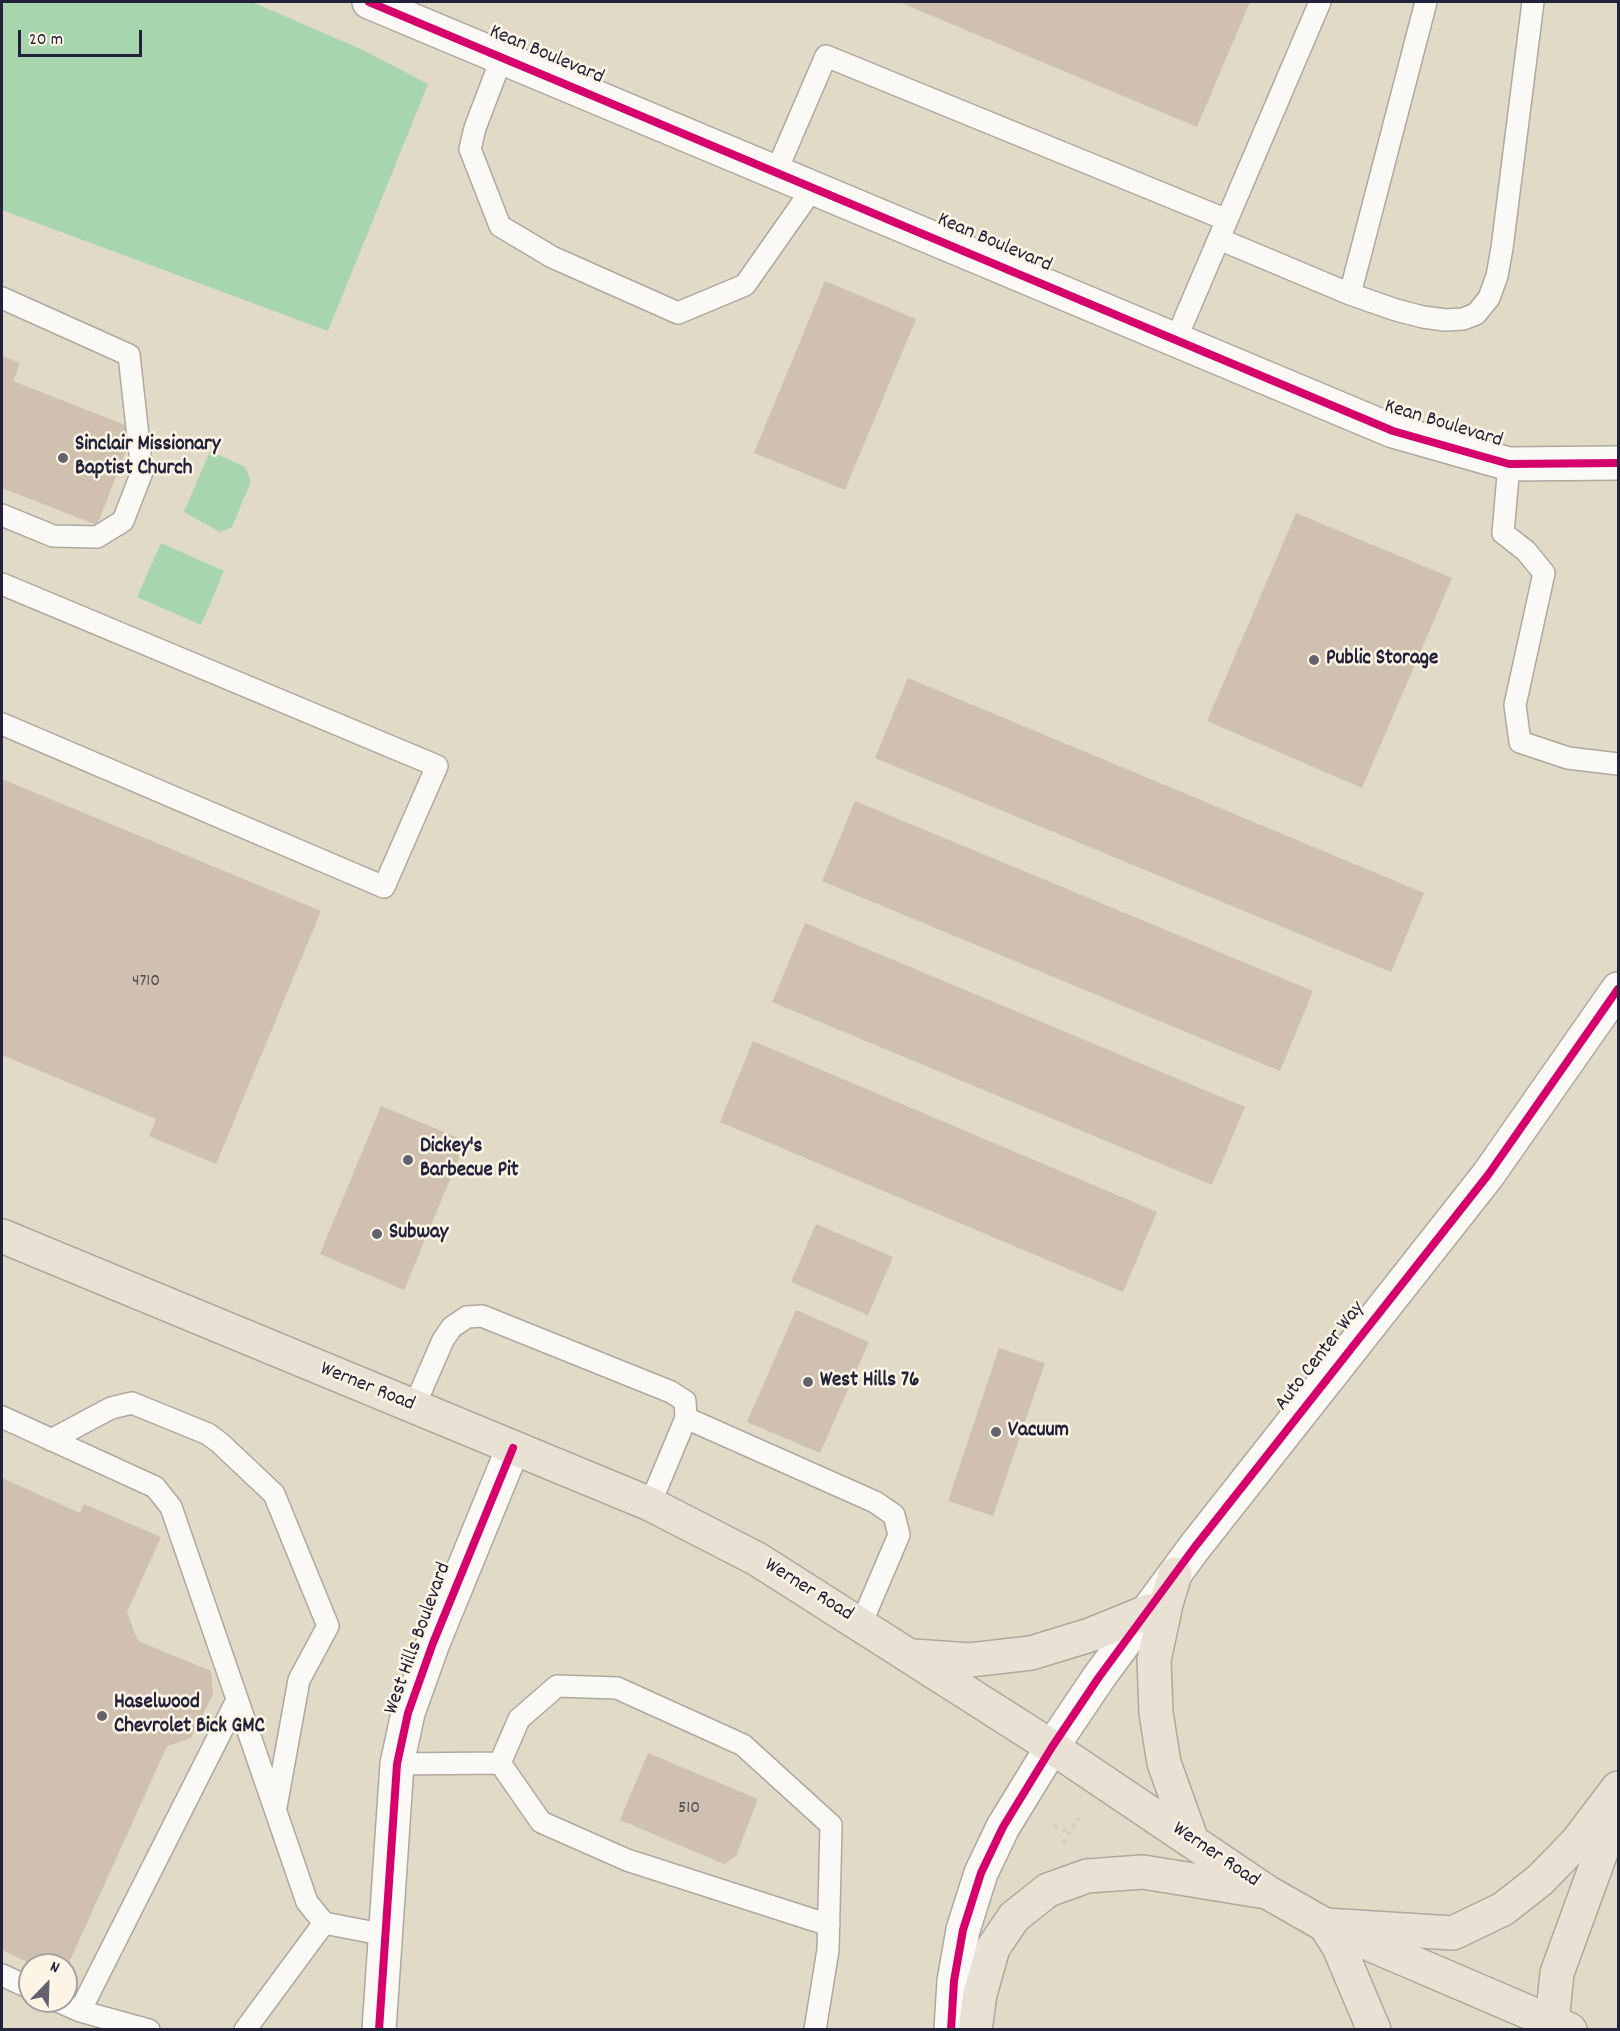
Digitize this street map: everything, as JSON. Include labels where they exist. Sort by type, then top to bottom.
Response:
[{"type":"main road","name":"Werner Road","points":[[2,1236],[650,1504],[758,1559],[1052,1747],[1268,1892],[1325,1925],[1557,2027]]},
{"type":"main road","points":[[1175,1574],[1154,1660],[1156,1713],[1164,1763],[1192,1841]]},
{"type":"main road","points":[[909,1655],[970,1660],[1031,1653],[1090,1635],[1149,1611]]},
{"type":"main road","points":[[1325,1925],[1453,1933],[1503,1909],[1540,1880],[1577,1842],[1618,1788]]},
{"type":"main road","points":[[1557,2027],[1557,1973],[1618,1803]]},
{"type":"main road","points":[[975,2030],[980,1994],[993,1948],[1014,1917],[1048,1890],[1087,1876],[1143,1872],[1268,1892]]},
{"type":"main road","points":[[1325,1925],[1339,1947],[1374,2030]]},
{"type":"street","name":"Kean Boulevard","points":[[369,2],[1393,431],[1509,464],[1618,462]]},
{"type":"street","name":"Auto Center Way","points":[[951,2030],[954,1981],[963,1930],[981,1873],[1003,1827],[1052,1747],[1099,1677],[1175,1574],[1488,1175],[1618,988]]},
{"type":"street","name":"West Hills Boulevard","points":[[379,2030],[397,1764],[408,1713],[513,1448]]},
{"type":"lane","points":[[1176,339],[1320,2]]},
{"type":"lane","points":[[1350,294],[1426,2]]},
{"type":"lane","points":[[776,172],[826,56],[1223,230],[1350,294],[1423,317],[1445,320],[1463,319],[1476,314],[1489,298],[1497,276],[1533,2]]},
{"type":"lane","points":[[502,57],[475,128],[470,149],[500,226],[552,256],[678,313],[745,285],[813,188]]},
{"type":"lane","points":[[2,298],[129,355],[142,472],[123,521],[97,537],[53,536],[2,515]]},
{"type":"lane","points":[[1509,464],[1503,533],[1526,551],[1544,573],[1515,705],[1520,742],[1568,758],[1618,764]]},
{"type":"lane","points":[[2,584],[437,766],[384,886],[2,724]]},
{"type":"lane","points":[[414,1407],[443,1340],[452,1327],[467,1317],[482,1316],[670,1392],[686,1401],[686,1418],[650,1504]]},
{"type":"lane","points":[[51,1440],[111,1408],[132,1403],[208,1434],[274,1494],[328,1626],[299,1680],[275,1811]]},
{"type":"lane","points":[[2,1417],[155,1487],[171,1507],[307,1902],[324,1923],[386,1935]]},
{"type":"lane","points":[[686,1418],[875,1502],[894,1515],[899,1535],[861,1624]]},
{"type":"lane","points":[[500,1763],[519,1719],[557,1686],[617,1688],[743,1745],[831,1825],[828,1950],[815,2030]]},
{"type":"lane","points":[[149,2030],[80,2011],[237,1700]]},
{"type":"lane","points":[[397,1764],[500,1763]]},
{"type":"lane","points":[[500,1763],[541,1822],[627,1860],[829,1925]]},
{"type":"lane","points":[[245,2030],[324,1923]]},
{"type":"lane","points":[[2,1976],[18,1983]]},
{"type":"path","points":[[1059,1850],[1079,1818]]},
{"type":"path","points":[[1054,1826],[1070,1833]]},
{"type":"green space","points":[[2,2],[252,2],[363,50],[428,84],[328,331],[2,210]]},
{"type":"green space","points":[[210,451],[245,467],[251,481],[232,527],[220,532],[184,512]]},
{"type":"green space","points":[[161,543],[224,571],[201,625],[137,597]]},
{"type":"building","points":[[899,2],[1250,2],[1197,127]]},
{"type":"building","points":[[825,281],[916,319],[845,490],[754,453]]},
{"type":"building","name":"Sinclair Missionary Baptist Church","points":[[2,356],[20,363],[13,381],[135,429],[97,525],[2,488]]},
{"type":"building","points":[[1296,513],[1452,578],[1362,788],[1207,721]]},
{"type":"building","points":[[908,678],[1424,893],[1391,972],[875,758]]},
{"type":"building","points":[[2,779],[321,911],[216,1164],[149,1136],[156,1119],[2,1055]]},
{"type":"building","points":[[855,801],[1313,991],[1280,1071],[822,881]]},
{"type":"building","points":[[805,923],[1245,1107],[1212,1185],[772,1002]]},
{"type":"building","points":[[753,1041],[1157,1212],[1123,1292],[720,1122]]},
{"type":"building","points":[[381,1106],[466,1141],[404,1290],[320,1254]]},
{"type":"building","points":[[816,1224],[893,1257],[868,1315],[791,1282]]},
{"type":"building","name":"West Hills 76","points":[[796,1310],[869,1342],[820,1453],[747,1422]]},
{"type":"building","name":"Vacuum","points":[[999,1348],[1045,1363],[993,1516],[948,1501]]},
{"type":"building","name":"Haselwood Chevrolet Bick GMC","points":[[2,1478],[80,1513],[84,1504],[161,1537],[127,1612],[138,1641],[211,1671],[213,1694],[191,1738],[167,1746],[73,1953],[18,1953],[18,1958],[2,1950]]},
{"type":"building","points":[[648,1753],[758,1799],[736,1856],[724,1864],[620,1820]]},
{"type":"cycle path","points":[[369,2],[1393,431],[1509,464],[1618,463]]},
{"type":"cycle path","points":[[951,2030],[954,1981],[963,1930],[981,1873],[1003,1827],[1052,1747],[1099,1677],[1194,1548],[1488,1175],[1618,989]]},
{"type":"cycle path","points":[[379,2030],[397,1764],[408,1713],[433,1643],[513,1448]]},
{"type":"place","name":"Sinclair Missionary Baptist Church","points":[[63,458]]},
{"type":"place","name":"Public Storage","points":[[1314,660]]},
{"type":"place","name":"Dickey's Barbecue Pit","points":[[408,1160]]},
{"type":"place","name":"Subway","points":[[377,1234]]},
{"type":"place","name":"West Hills 76","points":[[808,1382]]},
{"type":"place","name":"Vacuum","points":[[996,1432]]},
{"type":"place","name":"Haselwood Chevrolet Bick GMC","points":[[102,1716]]}]
